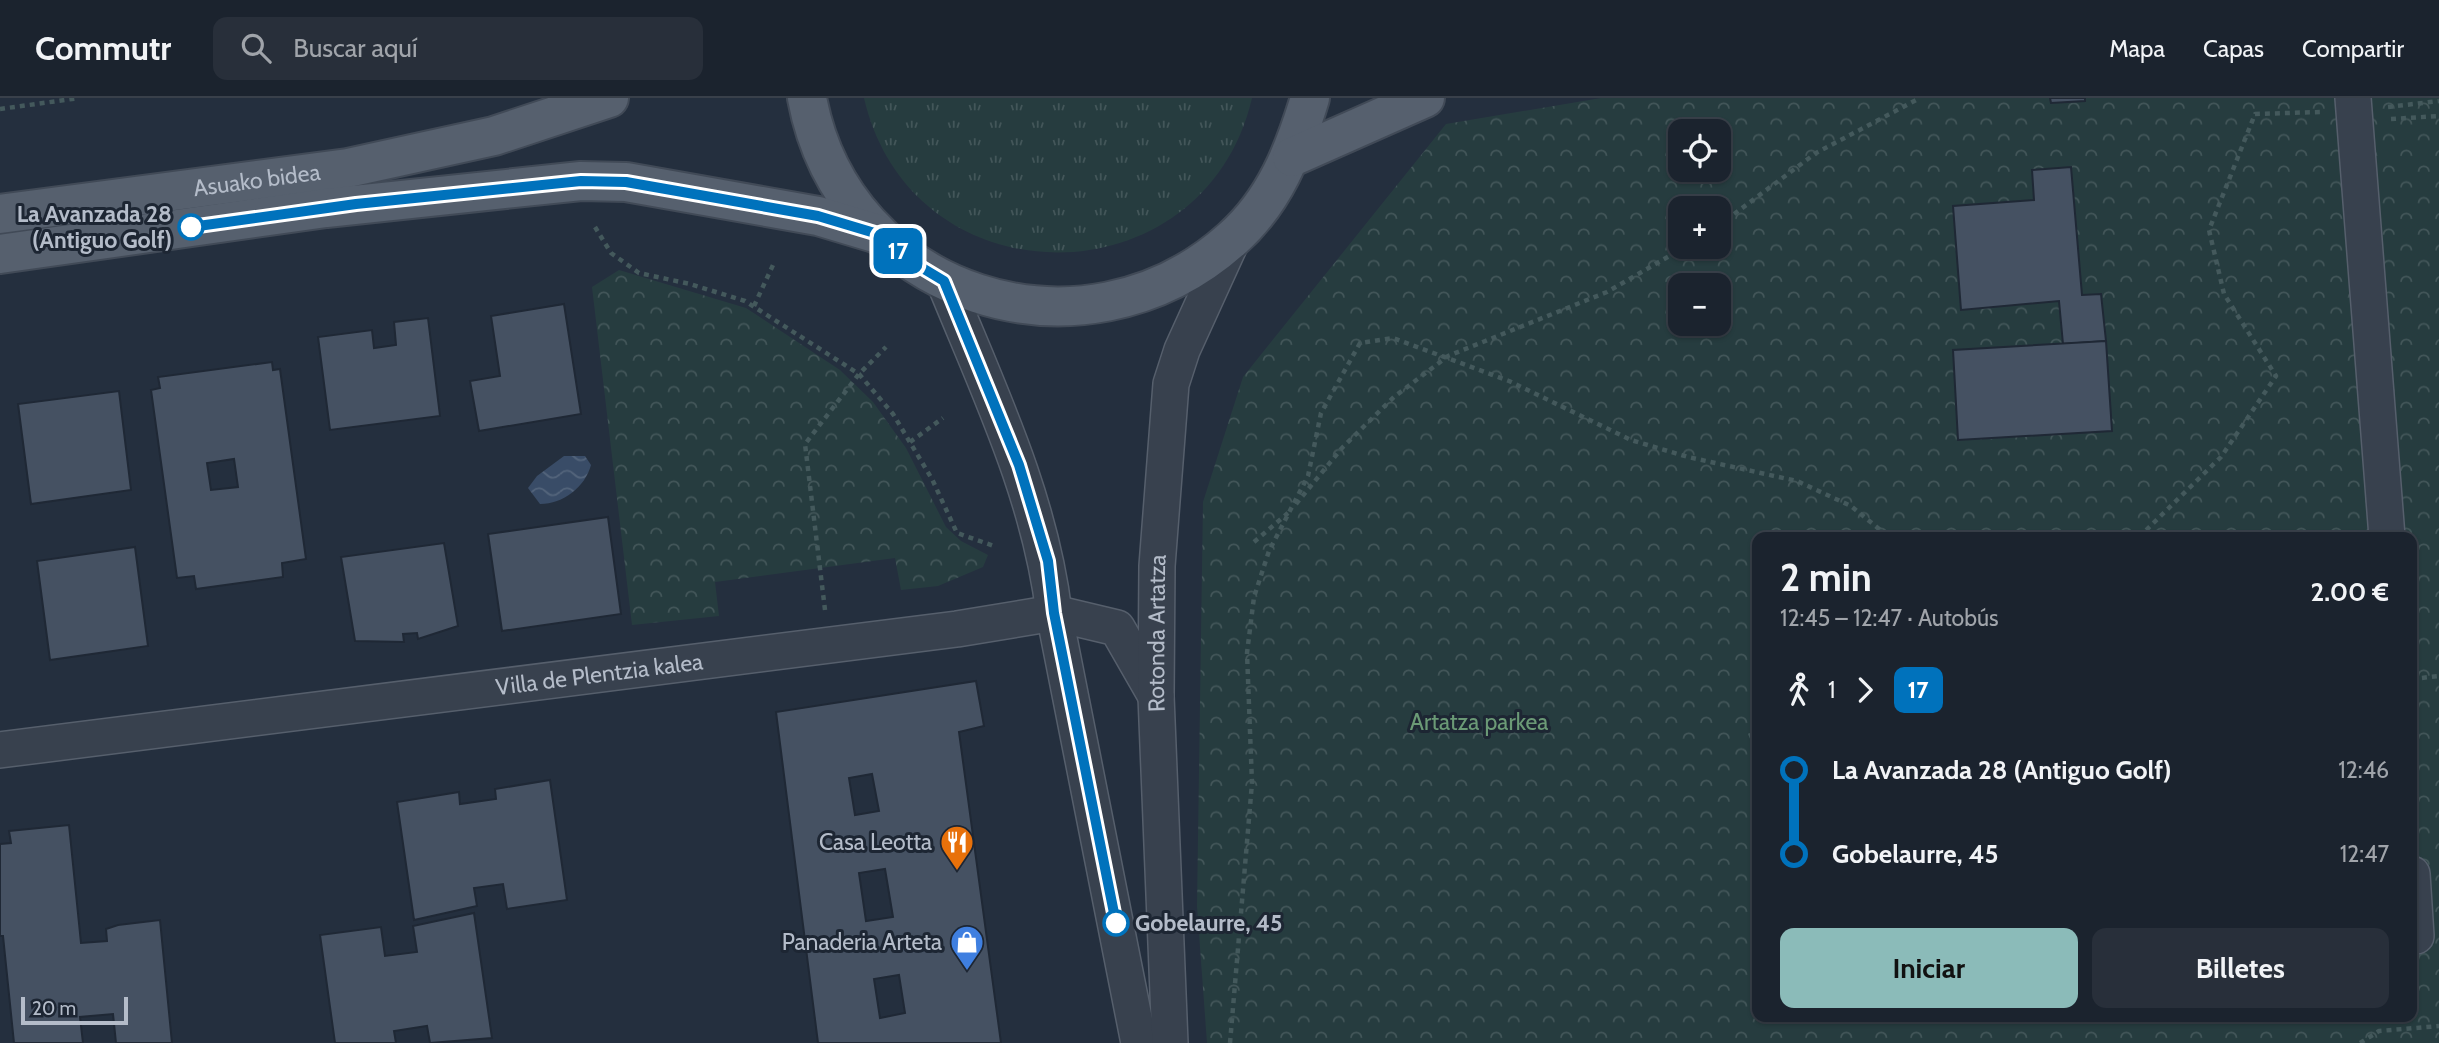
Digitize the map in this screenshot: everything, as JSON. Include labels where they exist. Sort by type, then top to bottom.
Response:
[{"type":"main road","name":"Asuako bidea","points":[[0,214],[348,167],[494,136],[609,98]]},
{"type":"main road","name":"Rotonda Artatza","points":[[807,98],[826,161],[849,200],[878,234],[909,260],[944,281],[985,298],[1028,306],[1073,307],[1117,301],[1159,287],[1198,266],[1233,239],[1267,200],[1292,157],[1310,98]]},
{"type":"main road","points":[[1292,157],[1425,98]]},
{"type":"main road","points":[[0,254],[326,208],[531,184],[626,182],[818,216],[878,234]]},
{"type":"street","points":[[2355,110],[2387,532]]},
{"type":"street","name":"Rotonda Artatza","points":[[1170,1043],[1156,696],[1157,566],[1171,384],[1182,350],[1233,239]]},
{"type":"street","points":[[944,281],[1019,465],[1048,561],[1054,613],[1139,1043]]},
{"type":"street","name":"Villa de Plentzia kalea","points":[[0,750],[957,629],[1054,613],[1117,628],[1156,696]]},
{"type":"path","points":[[0,109],[79,98]]},
{"type":"path","points":[[1731,216],[1816,153],[1920,98]]},
{"type":"path","points":[[2144,532],[2221,457],[2276,376],[2224,294],[2210,230],[2255,114],[2355,110],[2439,101]]},
{"type":"path","points":[[2355,110],[2439,116]]},
{"type":"path","points":[[595,227],[611,253],[639,273],[745,300],[859,374],[893,414],[932,479],[957,533],[994,546]]},
{"type":"path","points":[[1254,541],[1290,512],[1342,448],[1385,405],[1448,356],[1607,292],[1668,257]]},
{"type":"path","points":[[754,306],[772,265]]},
{"type":"path","points":[[1230,1043],[1252,783],[1247,653],[1254,597],[1269,551],[1308,476],[1321,413],[1360,343],[1393,338],[1448,356],[1509,381],[1631,440],[1688,457],[1797,481],[1851,506],[1883,532]]},
{"type":"path","points":[[826,614],[805,444],[859,374],[886,347]]},
{"type":"path","points":[[910,442],[943,418]]},
{"type":"path","points":[[2417,678],[2439,676]]},
{"type":"path","points":[[2360,1043],[2379,1031],[2439,1026]]},
{"type":"green space","points":[[864,98],[1252,98],[1224,165],[1178,214],[1121,243],[1058,252],[995,243],[938,214],[892,166]]},
{"type":"green space","name":"Artatza parkea","points":[[1601,98],[2439,98],[2439,1043],[1207,1043],[1197,906],[1203,502],[1243,377],[1446,124]]},
{"type":"green space","points":[[619,270],[746,308],[840,370],[873,402],[906,448],[946,527],[961,541],[988,555],[983,567],[938,586],[901,590],[895,558],[715,582],[719,616],[632,625],[592,287]]},
{"type":"water","points":[[564,456],[585,456],[591,465],[588,473],[572,493],[557,501],[540,504],[528,488],[537,476]]},
{"type":"building","points":[[2050,98],[2085,98],[2085,101],[2051,103]]},
{"type":"building","points":[[2071,167],[2082,295],[2101,294],[2106,341],[2063,344],[2059,301],[1961,310],[1953,206],[2034,200],[2032,170]]},
{"type":"building","points":[[564,304],[581,414],[479,431],[470,381],[500,376],[491,316]]},
{"type":"building","points":[[428,318],[440,416],[330,430],[318,337],[372,330],[374,348],[396,345],[394,322]]},
{"type":"building","points":[[2106,341],[2112,431],[1958,440],[1953,350]]},
{"type":"building","points":[[272,362],[273,370],[280,369],[306,559],[282,563],[283,577],[196,589],[194,576],[177,578],[151,390],[160,388],[158,377]],"holes":[[[234,459],[238,487],[211,490],[207,463]]]},
{"type":"building","points":[[119,391],[131,490],[31,504],[18,404]]},
{"type":"building","points":[[608,517],[621,614],[502,631],[488,534]]},
{"type":"building","points":[[444,543],[458,626],[418,639],[417,633],[403,634],[404,642],[355,641],[341,557]]},
{"type":"building","points":[[135,547],[148,646],[50,660],[37,561]]},
{"type":"building","points":[[976,681],[984,726],[959,732],[1001,1043],[818,1043],[776,712]],"holes":[[[872,774],[879,811],[855,815],[849,778]],[[885,869],[893,917],[866,921],[859,873]],[[899,975],[905,1013],[880,1018],[874,979]]]},
{"type":"building","points":[[550,780],[567,900],[507,909],[503,884],[474,888],[477,906],[414,920],[397,802],[459,792],[460,804],[496,799],[495,789]]},
{"type":"building","points":[[69,825],[81,943],[107,941],[106,929],[118,925],[160,920],[172,1043],[116,1043],[113,1014],[80,1017],[83,1043],[14,1043],[3,936],[0,936],[0,844],[11,843],[9,831]]},
{"type":"building","points":[[474,913],[492,1038],[430,1043],[427,1026],[394,1031],[396,1043],[335,1043],[320,935],[381,927],[385,956],[417,952],[413,926]]},
{"type":"bus line","name":"17","points":[[191,227],[531,184],[626,182],[818,216],[878,234],[909,260],[944,281],[1019,465],[1048,561],[1054,613],[1116,923]]},
{"type":"place","name":"La Avanzada 28 (Antiguo Golf)","points":[[191,227]]},
{"type":"place","name":"Casa Leotta","points":[[957,872]]},
{"type":"place","name":"Gobelaurre, 45","points":[[1116,923]]},
{"type":"place","name":"Panaderia Arteta","points":[[967,972]]}]
